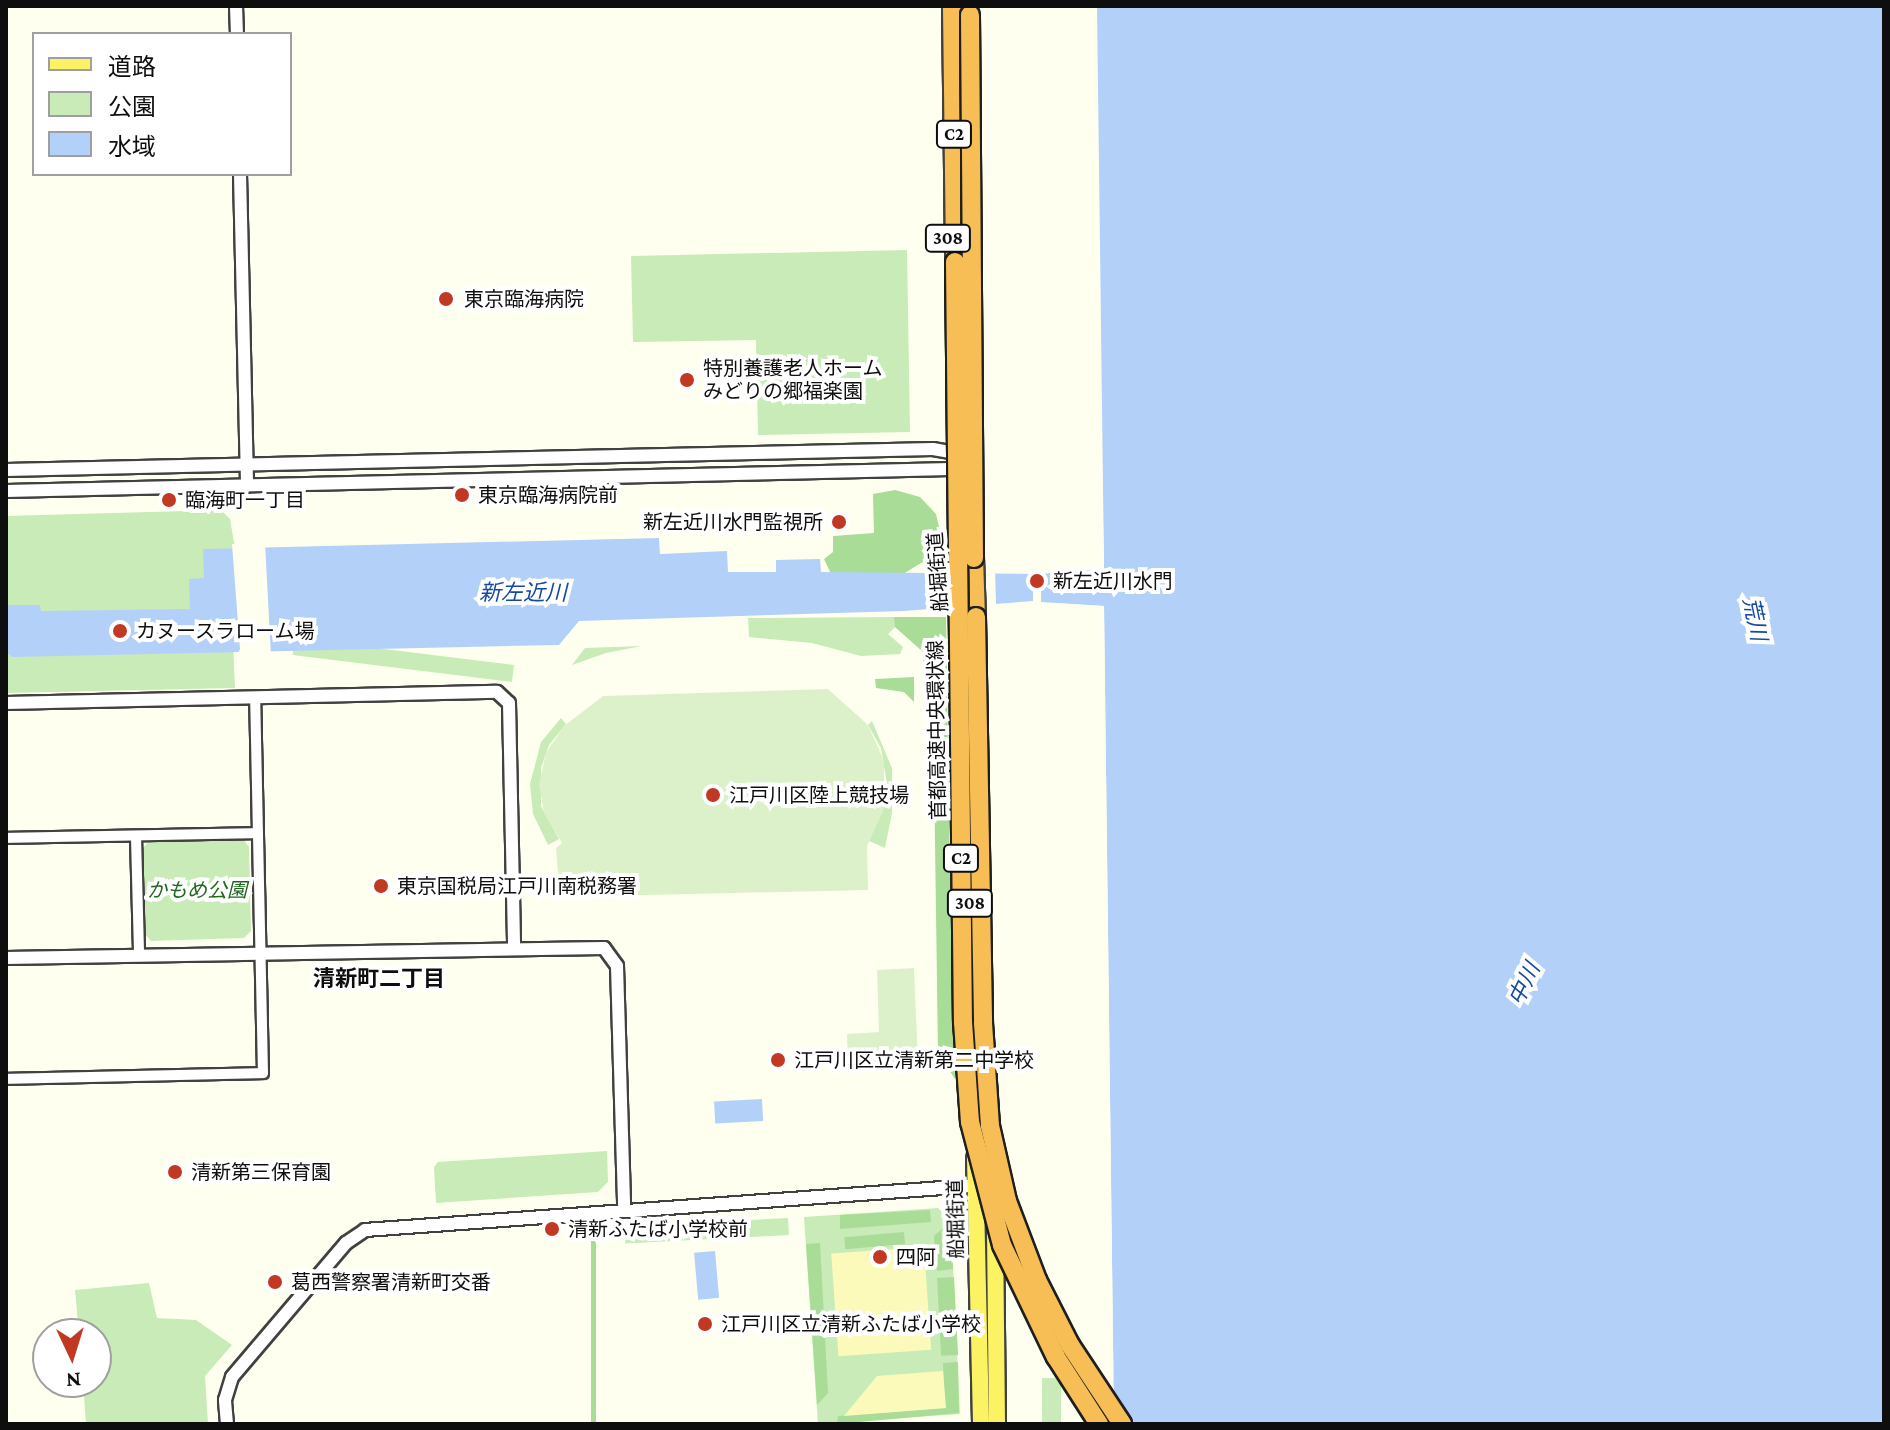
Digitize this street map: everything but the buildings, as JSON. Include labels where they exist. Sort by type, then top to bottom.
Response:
[{"type":"highway","name":"首都高速中央環状線","points":[[952,6],[967,1095],[1002,1245],[1056,1357],[1099,1424]]},
{"type":"highway","name":"首都高速中央環状線","points":[[968,8],[985,1084],[1000,1177],[1037,1280],[1070,1345],[1122,1424]]},
{"type":"main road","name":"船堀街道","points":[[945,6],[950,449],[961,621],[981,1424]]},
{"type":"main road","name":"船堀街道","points":[[968,8],[972,460],[981,620],[995,1185],[997,1424]]},
{"type":"street","points":[[236,6],[237,32]]},
{"type":"street","points":[[240,176],[247,486]]},
{"type":"street","points":[[6,470],[950,449],[972,460]]},
{"type":"street","points":[[6,491],[951,469],[972,460]]},
{"type":"street","points":[[6,703],[497,692],[505,697],[514,947]]},
{"type":"street","points":[[6,1079],[263,1073],[255,699]]},
{"type":"street","points":[[6,838],[258,833]]},
{"type":"street","points":[[136,837],[139,955]]},
{"type":"street","points":[[6,958],[594,945],[615,959],[624,1209]]},
{"type":"street","points":[[227,1424],[225,1400],[232,1377],[354,1235],[374,1227],[995,1185]]},
{"type":"green space","points":[[907,250],[910,432],[758,435],[756,340],[633,342],[631,256]]},
{"type":"green space","points":[[895,490],[920,497],[936,514],[944,549],[903,574],[832,576],[824,559],[833,552],[833,536],[874,533],[873,494]]},
{"type":"green space","points":[[221,510],[230,519],[235,548],[229,549],[235,688],[6,693],[6,516]]},
{"type":"green space","points":[[894,617],[897,625],[888,634],[903,647],[900,654],[861,656],[812,643],[749,637],[748,618]]},
{"type":"green space","points":[[894,617],[946,617],[947,669],[923,671],[923,652],[895,627]]},
{"type":"green space","points":[[295,638],[514,665],[512,682],[293,655]]},
{"type":"green space","points":[[642,646],[606,653],[572,665],[585,648]]},
{"type":"green space","points":[[914,677],[914,702],[904,692],[876,688],[875,679]]},
{"type":"green space","name":"江戸川区陸上競技場","points":[[828,689],[868,725],[884,761],[884,809],[867,846],[868,890],[560,897],[556,848],[562,843],[544,813],[539,784],[546,753],[564,726],[603,696]]},
{"type":"green space","points":[[947,690],[955,1079],[938,1053],[933,701],[934,695]]},
{"type":"green space","points":[[561,718],[566,724],[549,745],[541,768],[541,806],[559,839],[548,845],[533,814],[530,784],[541,742]]},
{"type":"green space","points":[[872,721],[892,768],[892,813],[885,848],[869,841],[887,784],[881,748],[868,725]]},
{"type":"green space","name":"かもめ公園","points":[[244,840],[249,847],[251,931],[244,938],[151,941],[144,933],[142,849],[148,842]]},
{"type":"green space","points":[[914,968],[918,1064],[848,1067],[847,1034],[879,1032],[877,970]]},
{"type":"green space","points":[[607,1151],[608,1182],[598,1192],[436,1203],[434,1167],[438,1162]]},
{"type":"green space","points":[[938,1208],[951,1221],[960,1414],[818,1424],[804,1217]]},
{"type":"green space","points":[[930,1210],[931,1222],[840,1229],[840,1215]]},
{"type":"green space","points":[[788,1218],[789,1235],[625,1244],[624,1227]]},
{"type":"green space","points":[[951,1221],[953,1269],[937,1271],[934,1236]]},
{"type":"green space","points":[[591,1232],[596,1232],[596,1424],[591,1424]]},
{"type":"green space","points":[[904,1232],[905,1244],[845,1249],[844,1237]]},
{"type":"green space","points":[[820,1243],[828,1393],[817,1405],[806,1244]]},
{"type":"green space","points":[[954,1277],[958,1355],[941,1356],[937,1278]]},
{"type":"green space","points":[[149,1283],[157,1318],[196,1320],[232,1345],[205,1376],[208,1424],[86,1424],[84,1398],[112,1398],[112,1318],[78,1318],[75,1290]]},
{"type":"green space","points":[[958,1362],[959,1413],[837,1424],[838,1416],[945,1408],[943,1363]]},
{"type":"green space","points":[[1042,1378],[1061,1378],[1061,1424],[1042,1424]]},
{"type":"sand","points":[[924,1247],[931,1350],[838,1356],[831,1253]]},
{"type":"sand","points":[[943,1371],[946,1408],[844,1416],[877,1376]]},
{"type":"water","points":[[1097,6],[1884,6],[1884,1424],[1114,1424],[1104,606],[1041,602],[1041,574],[1104,568]]},
{"type":"water","name":"新左近川","points":[[659,538],[660,554],[727,551],[728,572],[776,572],[776,560],[820,559],[821,572],[1033,574],[1033,601],[904,611],[579,621],[559,645],[12,657],[6,652],[6,605],[40,605],[41,611],[190,609],[189,579],[204,578],[203,549]]},
{"type":"water","points":[[762,1099],[763,1121],[715,1123],[714,1102]]},
{"type":"water","points":[[715,1251],[719,1298],[698,1300],[694,1253]]},
{"type":"pier","points":[[1093,6],[1104,569],[1053,573],[1100,565]]},
{"type":"pier","points":[[265,543],[271,656],[236,657],[240,649],[232,544]]},
{"type":"pier","points":[[944,567],[995,569],[996,605],[946,611]]},
{"type":"pier","points":[[1053,603],[1104,606],[1114,1424],[1100,609]]},
{"type":"place","name":"東京臨海病院","points":[[446,299]]},
{"type":"place","name":"特別養護老人ホーム みどりの郷福楽園","points":[[687,380]]},
{"type":"place","name":"東京臨海病院前","points":[[462,495]]},
{"type":"place","name":"臨海町一丁目","points":[[169,500]]},
{"type":"place","name":"新左近川水門監視所","points":[[839,522]]},
{"type":"place","name":"新左近川水門","points":[[1037,581]]},
{"type":"place","name":"カヌースラローム場","points":[[120,631]]},
{"type":"place","name":"江戸川区陸上競技場","points":[[713,795]]},
{"type":"place","name":"東京国税局江戸川南税務署","points":[[381,886]]},
{"type":"place","name":"江戸川区立清新第二中学校","points":[[778,1060]]},
{"type":"place","name":"清新第三保育園","points":[[175,1172]]},
{"type":"place","name":"清新ふたば小学校前","points":[[552,1229]]},
{"type":"place","name":"四阿","points":[[880,1257]]},
{"type":"place","name":"葛西警察署清新町交番","points":[[275,1282]]},
{"type":"place","name":"江戸川区立清新ふたば小学校","points":[[705,1324]]},
{"type":"district","name":"清新町二丁目","points":[[379,979]]},
{"type":"water label","name":"荒川","points":[[1755,619]]},
{"type":"water label","name":"中川","points":[[1524,984]]}]
